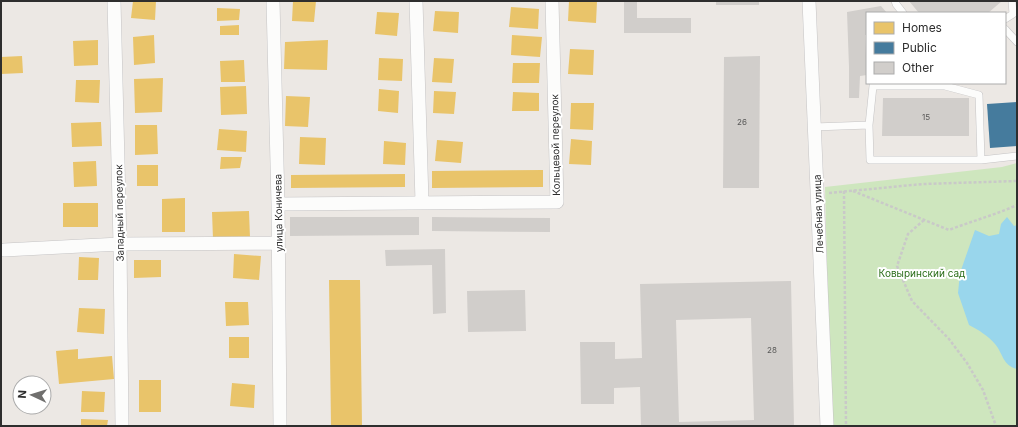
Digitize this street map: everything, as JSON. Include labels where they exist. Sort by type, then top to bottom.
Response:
[{"type":"street","name":"Западный переулок","points":[[114,1],[120,244],[122,426]]},
{"type":"street","name":"улица Коничева","points":[[273,1],[278,204],[280,426]]},
{"type":"street","points":[[416,1],[422,202]]},
{"type":"street","name":"Кольцевой переулок","points":[[278,204],[557,202],[552,1]]},
{"type":"street","name":"Лечебная улица","points":[[809,1],[827,426]]},
{"type":"street","points":[[4,250],[120,244],[278,243]]},
{"type":"lane","points":[[895,1],[902,12]]},
{"type":"lane","points":[[1006,19],[1013,14],[1012,1]]},
{"type":"lane","points":[[1006,30],[1017,42]]},
{"type":"lane","points":[[981,160],[979,95],[945,86],[873,85],[869,126],[870,160],[981,160],[1017,156]]},
{"type":"lane","points":[[814,127],[869,126]]},
{"type":"path","points":[[817,194],[923,184],[1017,182]]},
{"type":"path","points":[[853,190],[949,230],[1017,205]]},
{"type":"path","points":[[844,191],[846,426]]},
{"type":"path","points":[[924,220],[908,234],[897,266],[912,301],[949,339],[971,370],[983,390],[996,426]]},
{"type":"green space","name":"Ковыринский сад","points":[[1017,163],[1017,426],[831,426],[825,187],[1002,167]]},
{"type":"water","points":[[1007,217],[1014,226],[1017,225],[1017,369],[1008,365],[998,347],[989,338],[969,325],[958,293],[960,273],[975,230],[989,236],[999,234],[1001,224]]},
{"type":"building: Homes","points":[[133,1],[156,1],[155,20],[131,18]]},
{"type":"building: Homes","points":[[293,1],[316,1],[314,22],[292,21]]},
{"type":"building: Homes","points":[[569,1],[597,1],[596,23],[568,21]]},
{"type":"building: Homes","points":[[511,7],[539,9],[538,29],[509,27]]},
{"type":"building: Homes","points":[[217,8],[240,9],[239,20],[217,21]]},
{"type":"building: Homes","points":[[435,11],[459,12],[458,33],[433,31]]},
{"type":"building: Homes","points":[[377,12],[399,13],[397,36],[375,34]]},
{"type":"building: Homes","points":[[239,25],[239,35],[220,35],[220,26]]},
{"type":"building: Homes","points":[[154,35],[155,63],[134,65],[133,37]]},
{"type":"building: Homes","points":[[512,35],[542,37],[540,57],[511,55]]},
{"type":"building: Homes","points":[[98,40],[98,65],[74,66],[73,41]]},
{"type":"building: Homes","points":[[328,40],[327,70],[284,69],[285,42]]},
{"type":"building: Homes","points":[[570,49],[594,50],[593,75],[568,74]]},
{"type":"building: Homes","points":[[22,56],[23,73],[1,74],[1,57]]},
{"type":"building: Homes","points":[[379,58],[403,59],[402,81],[378,80]]},
{"type":"building: Homes","points":[[434,58],[454,59],[452,83],[432,82]]},
{"type":"building: Homes","points":[[244,60],[245,82],[221,82],[220,61]]},
{"type":"building: Homes","points":[[513,63],[540,63],[539,83],[512,83]]},
{"type":"building: Homes","points":[[163,78],[162,112],[135,113],[134,79]]},
{"type":"building: Homes","points":[[76,80],[100,80],[99,103],[75,102]]},
{"type":"building: Homes","points":[[246,86],[247,114],[221,115],[220,87]]},
{"type":"building: Homes","points":[[379,89],[399,91],[398,113],[378,111]]},
{"type":"building: Homes","points":[[434,91],[456,92],[454,114],[433,113]]},
{"type":"building: Homes","points":[[513,92],[539,93],[539,111],[512,111]]},
{"type":"building: Homes","points":[[286,96],[310,97],[308,127],[285,126]]},
{"type":"building: Homes","points":[[571,103],[594,103],[593,130],[570,129]]},
{"type":"building: Homes","points":[[101,122],[102,146],[72,147],[71,123]]},
{"type":"building: Homes","points":[[135,125],[157,125],[158,154],[135,155]]},
{"type":"building: Homes","points":[[219,129],[247,131],[246,152],[217,150]]},
{"type":"building: Homes","points":[[300,137],[326,138],[325,165],[299,164]]},
{"type":"building: Homes","points":[[571,139],[592,141],[591,165],[569,164]]},
{"type":"building: Homes","points":[[437,140],[463,142],[461,163],[435,161]]},
{"type":"building: Homes","points":[[384,141],[406,143],[405,165],[383,164]]},
{"type":"building: Homes","points":[[221,157],[242,157],[240,168],[220,169]]},
{"type":"building: Homes","points":[[96,161],[97,186],[74,187],[73,162]]},
{"type":"building: Homes","points":[[137,165],[158,165],[158,186],[137,186]]},
{"type":"building: Homes","points":[[543,170],[543,187],[432,188],[432,171]]},
{"type":"building: Homes","points":[[405,174],[405,187],[291,188],[291,175]]},
{"type":"building: Homes","points":[[185,198],[185,232],[162,232],[162,199]]},
{"type":"building: Homes","points":[[63,203],[98,203],[98,227],[63,227]]},
{"type":"building: Homes","points":[[249,211],[250,238],[213,239],[212,212]]},
{"type":"building: Homes","points":[[234,254],[261,256],[259,280],[233,278]]},
{"type":"building: Homes","points":[[79,257],[99,258],[98,280],[78,280]]},
{"type":"building: Homes","points":[[134,260],[161,260],[161,277],[134,278]]},
{"type":"building: Homes","points":[[329,280],[360,280],[362,426],[331,426]]},
{"type":"building: Homes","points":[[225,302],[248,302],[249,325],[226,326]]},
{"type":"building: Homes","points":[[79,308],[105,309],[104,334],[77,332]]},
{"type":"building: Homes","points":[[229,337],[249,337],[249,358],[229,358]]},
{"type":"building: Homes","points":[[78,349],[78,359],[112,356],[114,379],[59,384],[56,351]]},
{"type":"building: Homes","points":[[139,380],[161,380],[161,412],[139,412]]},
{"type":"building: Homes","points":[[232,383],[255,385],[254,408],[230,406]]},
{"type":"building: Homes","points":[[82,391],[105,392],[104,412],[81,412]]},
{"type":"building: Homes","points":[[81,419],[108,420],[107,426],[81,426]]},
{"type":"building: Public","points":[[1017,102],[1017,146],[990,148],[987,104]]},
{"type":"building: Other","points":[[624,1],[637,1],[637,18],[691,18],[691,33],[624,33]]},
{"type":"building: Other","points":[[716,1],[759,1],[759,5],[716,5]]},
{"type":"building: Other","points":[[909,1],[1002,1],[989,12],[918,12]]},
{"type":"building: Other","points":[[881,6],[886,12],[866,12],[866,75],[860,76],[859,98],[849,98],[847,12]]},
{"type":"building: Other","points":[[760,56],[759,188],[723,188],[724,57]]},
{"type":"building: Other","points":[[883,98],[969,98],[969,136],[882,136]]},
{"type":"building: Other","points":[[290,217],[419,217],[419,235],[290,236]]},
{"type":"building: Other","points":[[432,217],[550,218],[550,232],[432,231]]},
{"type":"building: Other","points":[[445,249],[446,313],[433,314],[432,265],[386,266],[385,250]]},
{"type":"building: Other","points":[[791,281],[794,426],[641,426],[640,387],[614,388],[614,404],[581,404],[580,342],[615,342],[615,359],[642,358],[640,284]],"holes":[[[751,318],[754,420],[679,422],[676,320]]]},
{"type":"building: Other","points":[[525,290],[526,331],[468,332],[467,291]]}]
